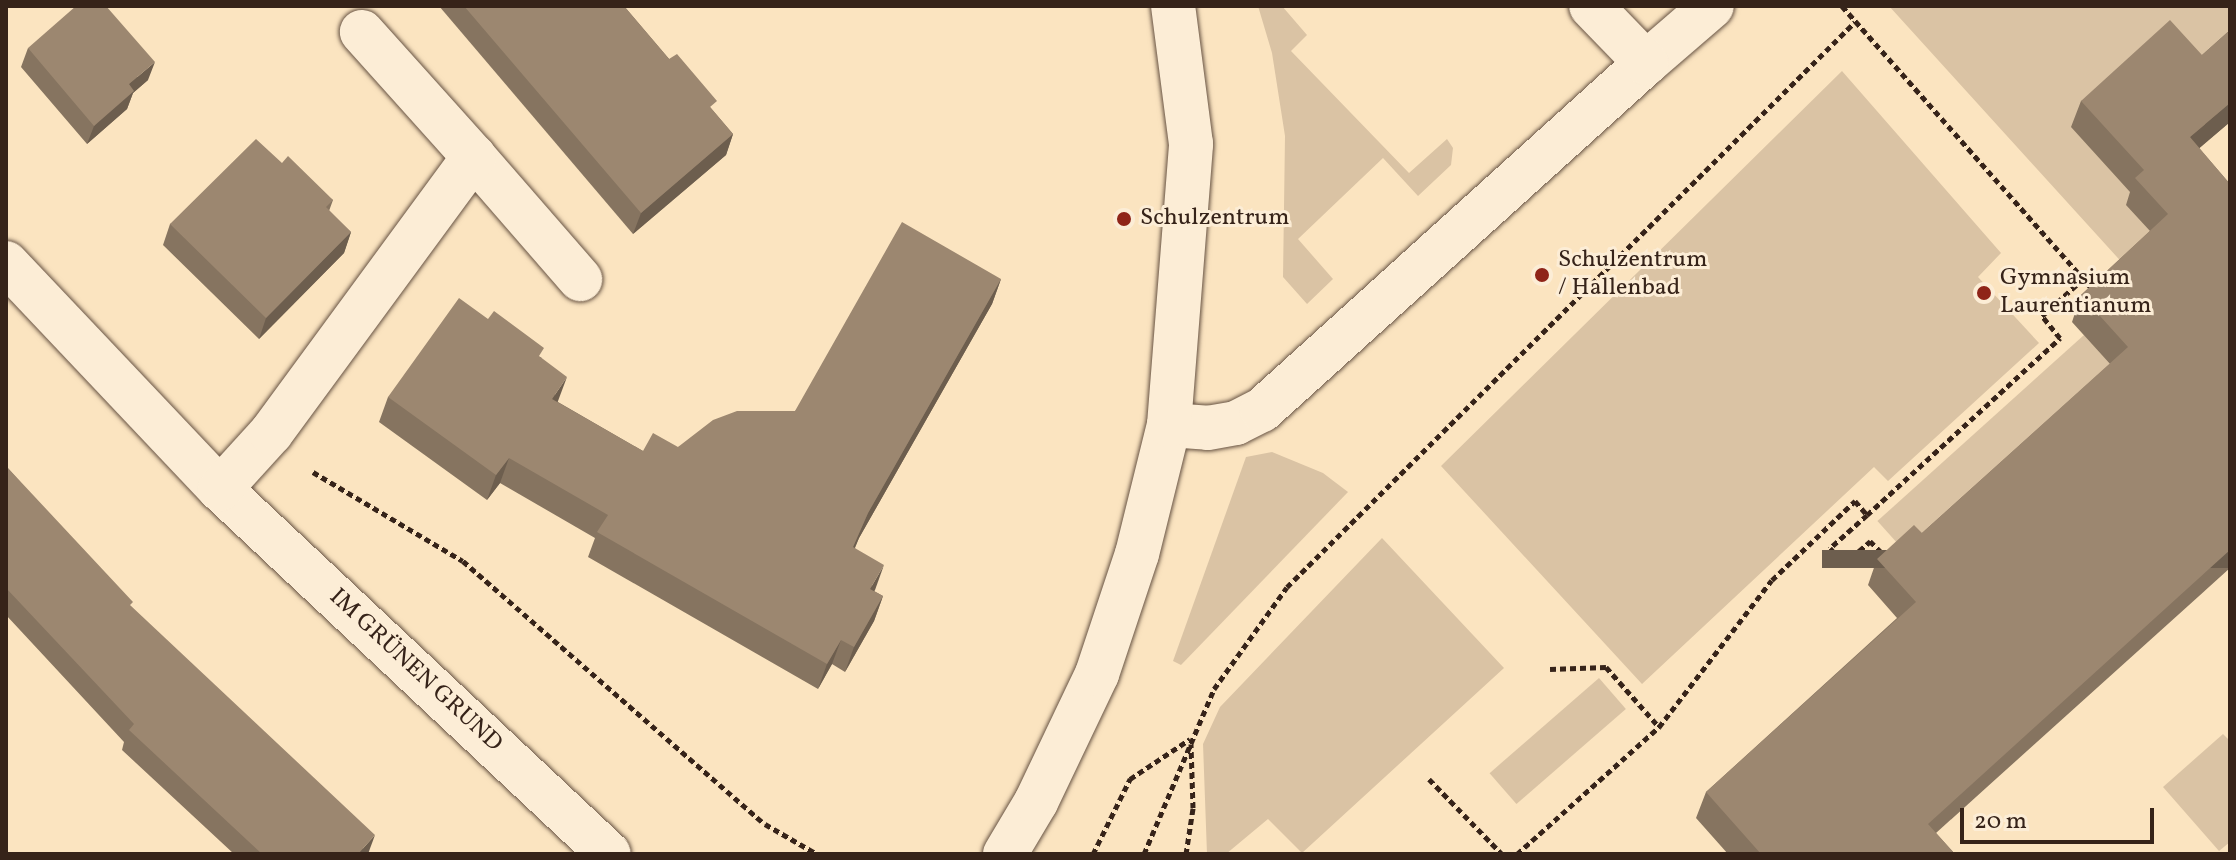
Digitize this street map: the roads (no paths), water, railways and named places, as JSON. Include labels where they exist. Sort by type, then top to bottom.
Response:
[{"type":"street","points":[[1005,854],[1036,802],[1097,674],[1137,554],[1169,425],[1191,144],[1173,6]]},
{"type":"street","points":[[1591,6],[1646,63]]},
{"type":"street","points":[[1169,425],[1208,428],[1236,423],[1262,410],[1712,6]]},
{"type":"street","points":[[362,32],[580,279]]},
{"type":"street","points":[[220,489],[271,433],[474,157]]},
{"type":"street","name":"IM GRÜNEN GRUND","points":[[6,263],[220,489],[609,854]]},
{"type":"place","name":"Schulzentrum","points":[[1124,219]]},
{"type":"place","name":"Schulzentrum / Hallenbad","points":[[1542,275]]},
{"type":"place","name":"Gymnasium Laurentianum","points":[[1984,293]]}]
